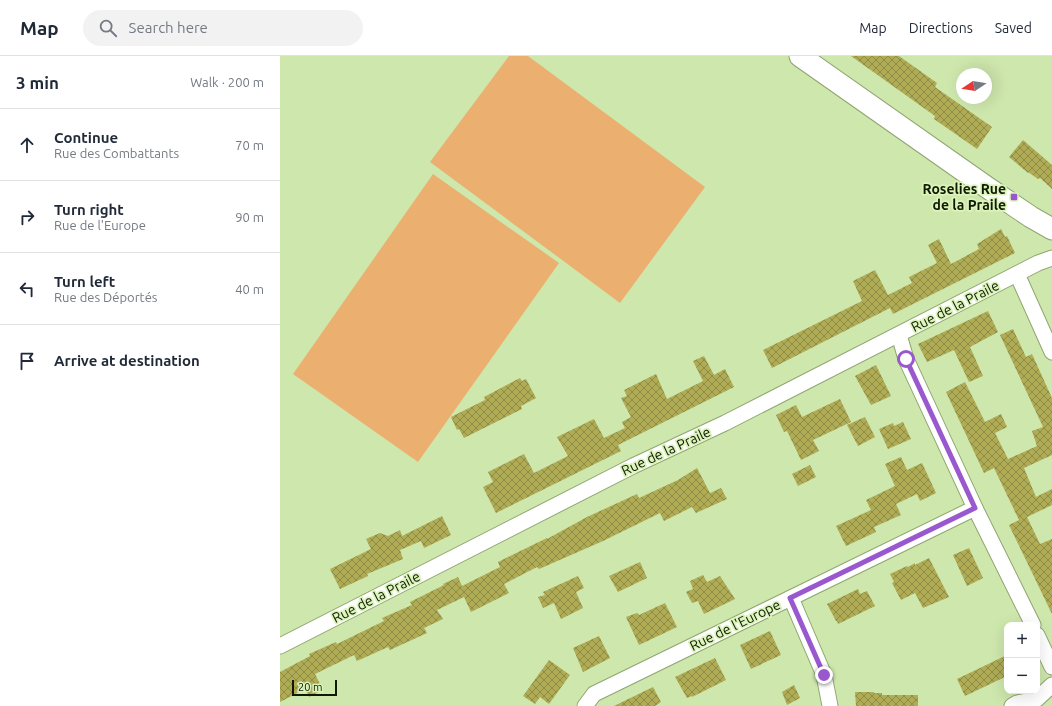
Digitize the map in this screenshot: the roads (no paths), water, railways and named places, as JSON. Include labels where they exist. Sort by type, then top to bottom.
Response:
[{"type":"street","points":[[800,56],[988,188],[1031,217],[1052,229]]},
{"type":"street","name":"Rue de la Praile","points":[[280,646],[633,466],[725,423],[1017,274],[1052,258]]},
{"type":"street","points":[[1017,274],[1052,352]]},
{"type":"street","points":[[899,334],[906,359],[975,508],[1031,622]]},
{"type":"street","name":"Rue de l'Europe","points":[[586,706],[594,694],[975,508]]},
{"type":"street","points":[[790,598],[824,675],[830,706]]},
{"type":"street","points":[[1040,640],[1052,666]]},
{"type":"street","points":[[1012,706],[1017,703],[1037,702],[1052,685]]},
{"type":"place","name":"Roselies Rue de la Praile","points":[[1014,197]]}]
